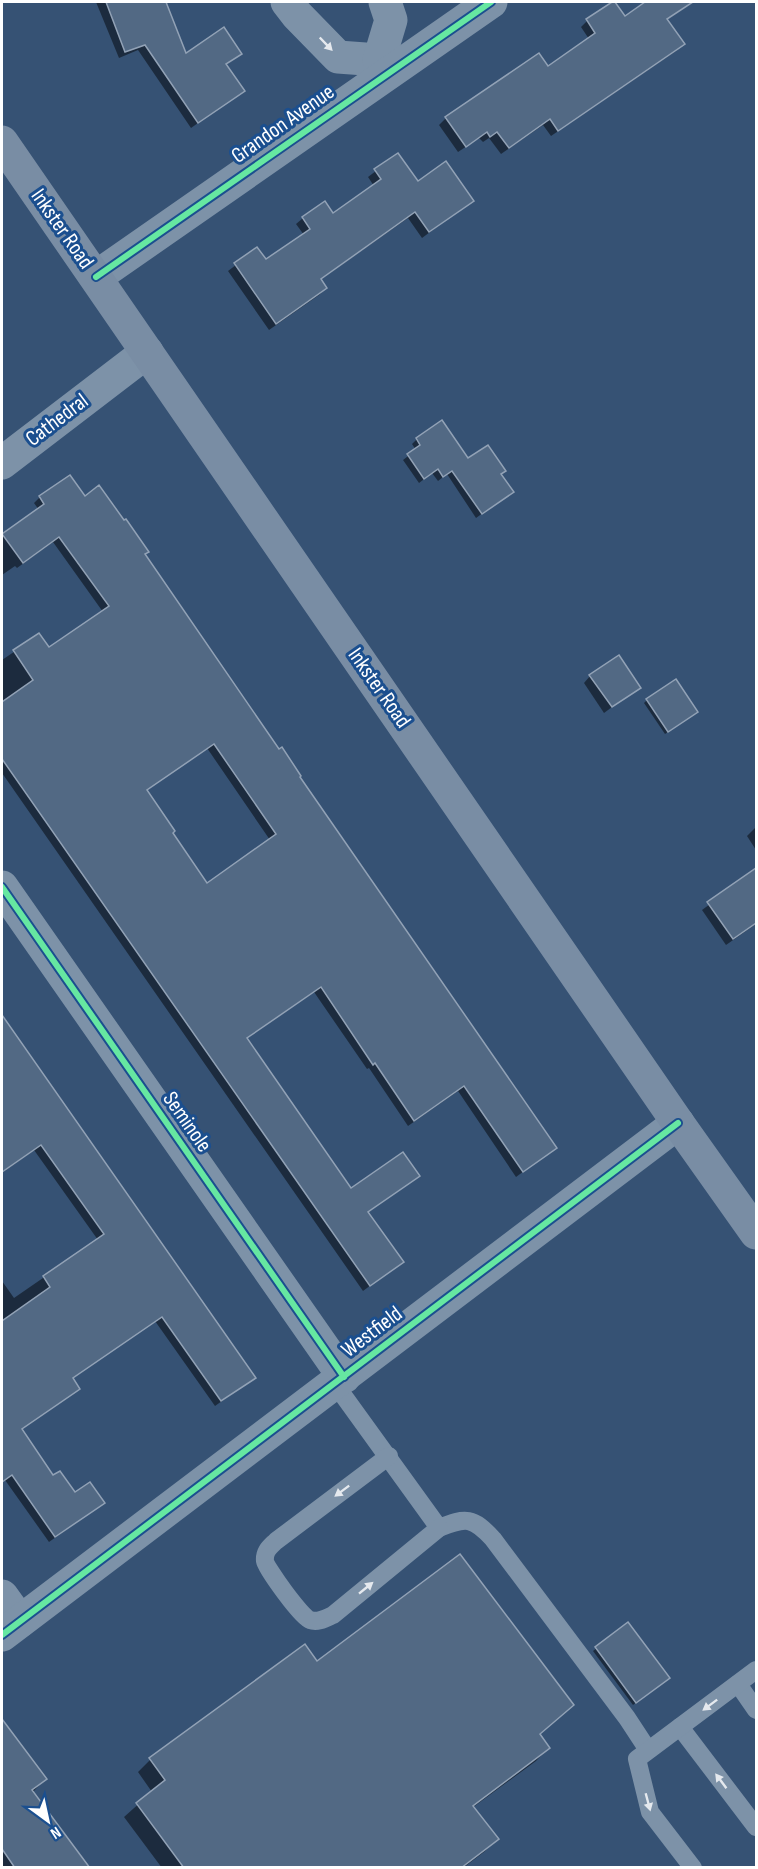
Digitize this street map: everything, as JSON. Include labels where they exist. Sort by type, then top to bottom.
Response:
[{"type":"main road","name":"Inkster Road","points":[[2,142],[756,1233]]},
{"type":"street","points":[[287,2],[338,57],[383,67],[391,20],[385,2]]},
{"type":"street","name":"Grandon Avenue","points":[[96,277],[383,67],[491,2]]},
{"type":"street","name":"Cathedral","points":[[2,463],[147,352]]},
{"type":"street","name":"Seminole","points":[[2,887],[340,1380]]},
{"type":"street","name":"Westfield","points":[[8,1617],[340,1380],[678,1123]]},
{"type":"lane","points":[[340,1380],[388,1456],[439,1528]]},
{"type":"lane","points":[[388,1456],[266,1551],[265,1562],[301,1614],[310,1620],[318,1621],[333,1615],[439,1528],[458,1520],[479,1524],[493,1539],[627,1718],[648,1750]]},
{"type":"lane","points":[[693,1868],[651,1812],[637,1759],[756,1670]]},
{"type":"lane","points":[[738,1684],[756,1710]]},
{"type":"lane","points":[[680,1727],[756,1827]]},
{"type":"building","points":[[106,2],[166,2],[186,53],[224,27],[242,54],[226,64],[245,91],[198,123],[145,45],[125,52]]},
{"type":"building","points":[[615,2],[625,16],[645,2],[693,2],[667,19],[685,44],[558,131],[550,119],[509,148],[497,132],[490,137],[487,132],[466,147],[445,117],[539,53],[548,66],[595,33],[586,19]]},
{"type":"building","points":[[398,153],[418,181],[446,161],[474,201],[429,232],[415,212],[321,279],[327,288],[276,324],[234,263],[257,247],[266,259],[310,229],[302,217],[325,201],[333,213],[381,179],[374,169]]},
{"type":"building","points":[[442,420],[468,458],[488,445],[506,471],[501,474],[514,492],[482,514],[452,471],[443,477],[438,469],[424,479],[407,454],[420,445],[416,438]]},
{"type":"building","points":[[70,475],[85,496],[99,485],[149,552],[145,554],[279,749],[282,747],[300,777],[557,1148],[523,1172],[464,1086],[414,1121],[321,987],[247,1038],[351,1188],[403,1152],[420,1176],[368,1212],[404,1262],[370,1286],[2,759],[2,702],[33,680],[13,650],[39,633],[49,647],[109,606],[59,537],[23,563],[2,534],[44,504],[39,496]],"holes":[[[214,744],[276,834],[207,883],[147,790]]]},
{"type":"building","points":[[619,655],[641,688],[612,707],[589,675]]},
{"type":"building","points":[[676,679],[698,712],[668,732],[646,699]]},
{"type":"building","points":[[756,868],[756,923],[733,939],[707,902]]},
{"type":"building","points":[[2,1015],[256,1378],[221,1401],[162,1317],[73,1378],[80,1389],[22,1429],[53,1475],[60,1471],[75,1492],[90,1482],[105,1503],[55,1537],[12,1475],[2,1482],[2,1321],[50,1287],[43,1276],[104,1234],[41,1145],[2,1172]]},
{"type":"building","points":[[460,1554],[574,1705],[540,1734],[550,1748],[473,1806],[499,1839],[461,1868],[184,1868],[136,1803],[165,1780],[149,1758],[305,1644],[317,1661]]},
{"type":"building","points":[[628,1622],[670,1678],[636,1703],[595,1647]]},
{"type":"building","points":[[2,1719],[47,1779],[32,1790],[90,1868],[15,1868],[2,1849]]},
{"type":"cycle path","points":[[96,277],[491,2]]},
{"type":"cycle path","points":[[2,887],[344,1377]]},
{"type":"cycle path","points":[[2,1635],[678,1123]]}]
